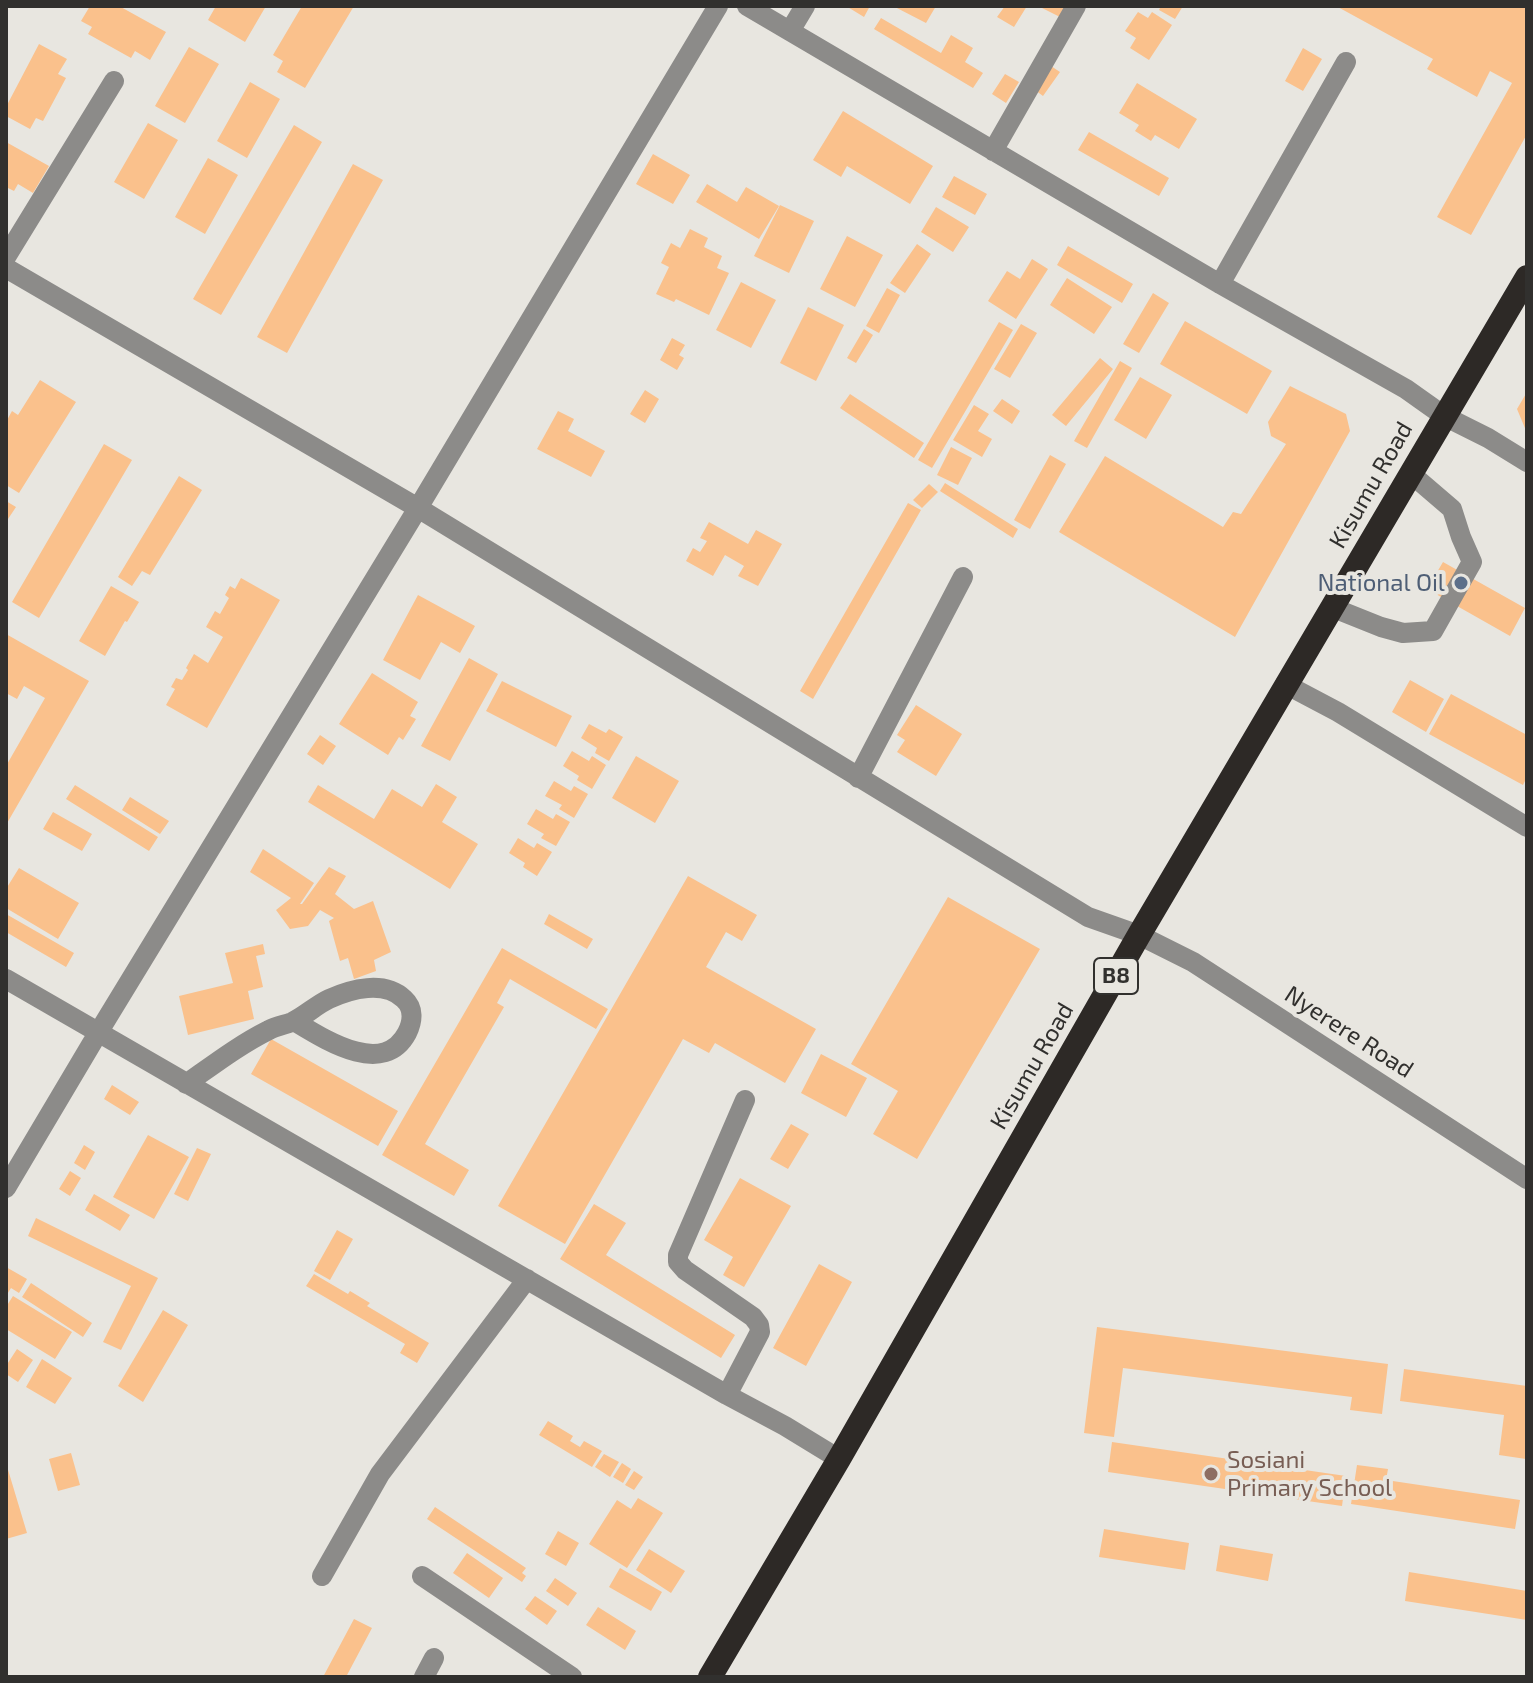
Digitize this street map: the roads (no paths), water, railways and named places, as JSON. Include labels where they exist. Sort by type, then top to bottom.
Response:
[{"type":"highway","name":"Kisumu Road","points":[[710,1677],[1285,684],[1527,277]]},
{"type":"street","points":[[6,1188],[718,6]]},
{"type":"street","points":[[747,6],[1527,462]]},
{"type":"street","points":[[790,31],[805,6]]},
{"type":"street","points":[[993,151],[1076,6]]},
{"type":"street","points":[[1220,284],[1346,62]]},
{"type":"street","points":[[6,257],[114,81]]},
{"type":"street","name":"Nyerere Road","points":[[6,268],[418,508],[1088,917],[1139,935],[1193,962],[1527,1179]]},
{"type":"street","points":[[1331,607],[1403,633],[1433,631],[1472,562],[1452,509],[1410,473]]},
{"type":"street","points":[[858,778],[963,577]]},
{"type":"street","points":[[1285,684],[1338,712],[1527,827]]},
{"type":"street","points":[[6,979],[839,1459]]},
{"type":"street","points":[[186,1084],[271,1029],[294,1021],[328,1000],[359,989],[396,992],[408,1003],[412,1014],[409,1030],[401,1043],[388,1052],[371,1054],[354,1052],[294,1021]]},
{"type":"street","points":[[727,1395],[760,1332],[759,1325],[753,1317],[685,1270],[678,1262],[678,1255],[745,1100]]},
{"type":"street","points":[[322,1576],[380,1474],[527,1279]]},
{"type":"street","points":[[422,1576],[572,1677]]},
{"type":"street","points":[[424,1677],[434,1658]]},
{"type":"place","name":"National Oil","points":[[1461,583]]},
{"type":"place","name":"Sosiani Primary School","points":[[1211,1474]]}]
